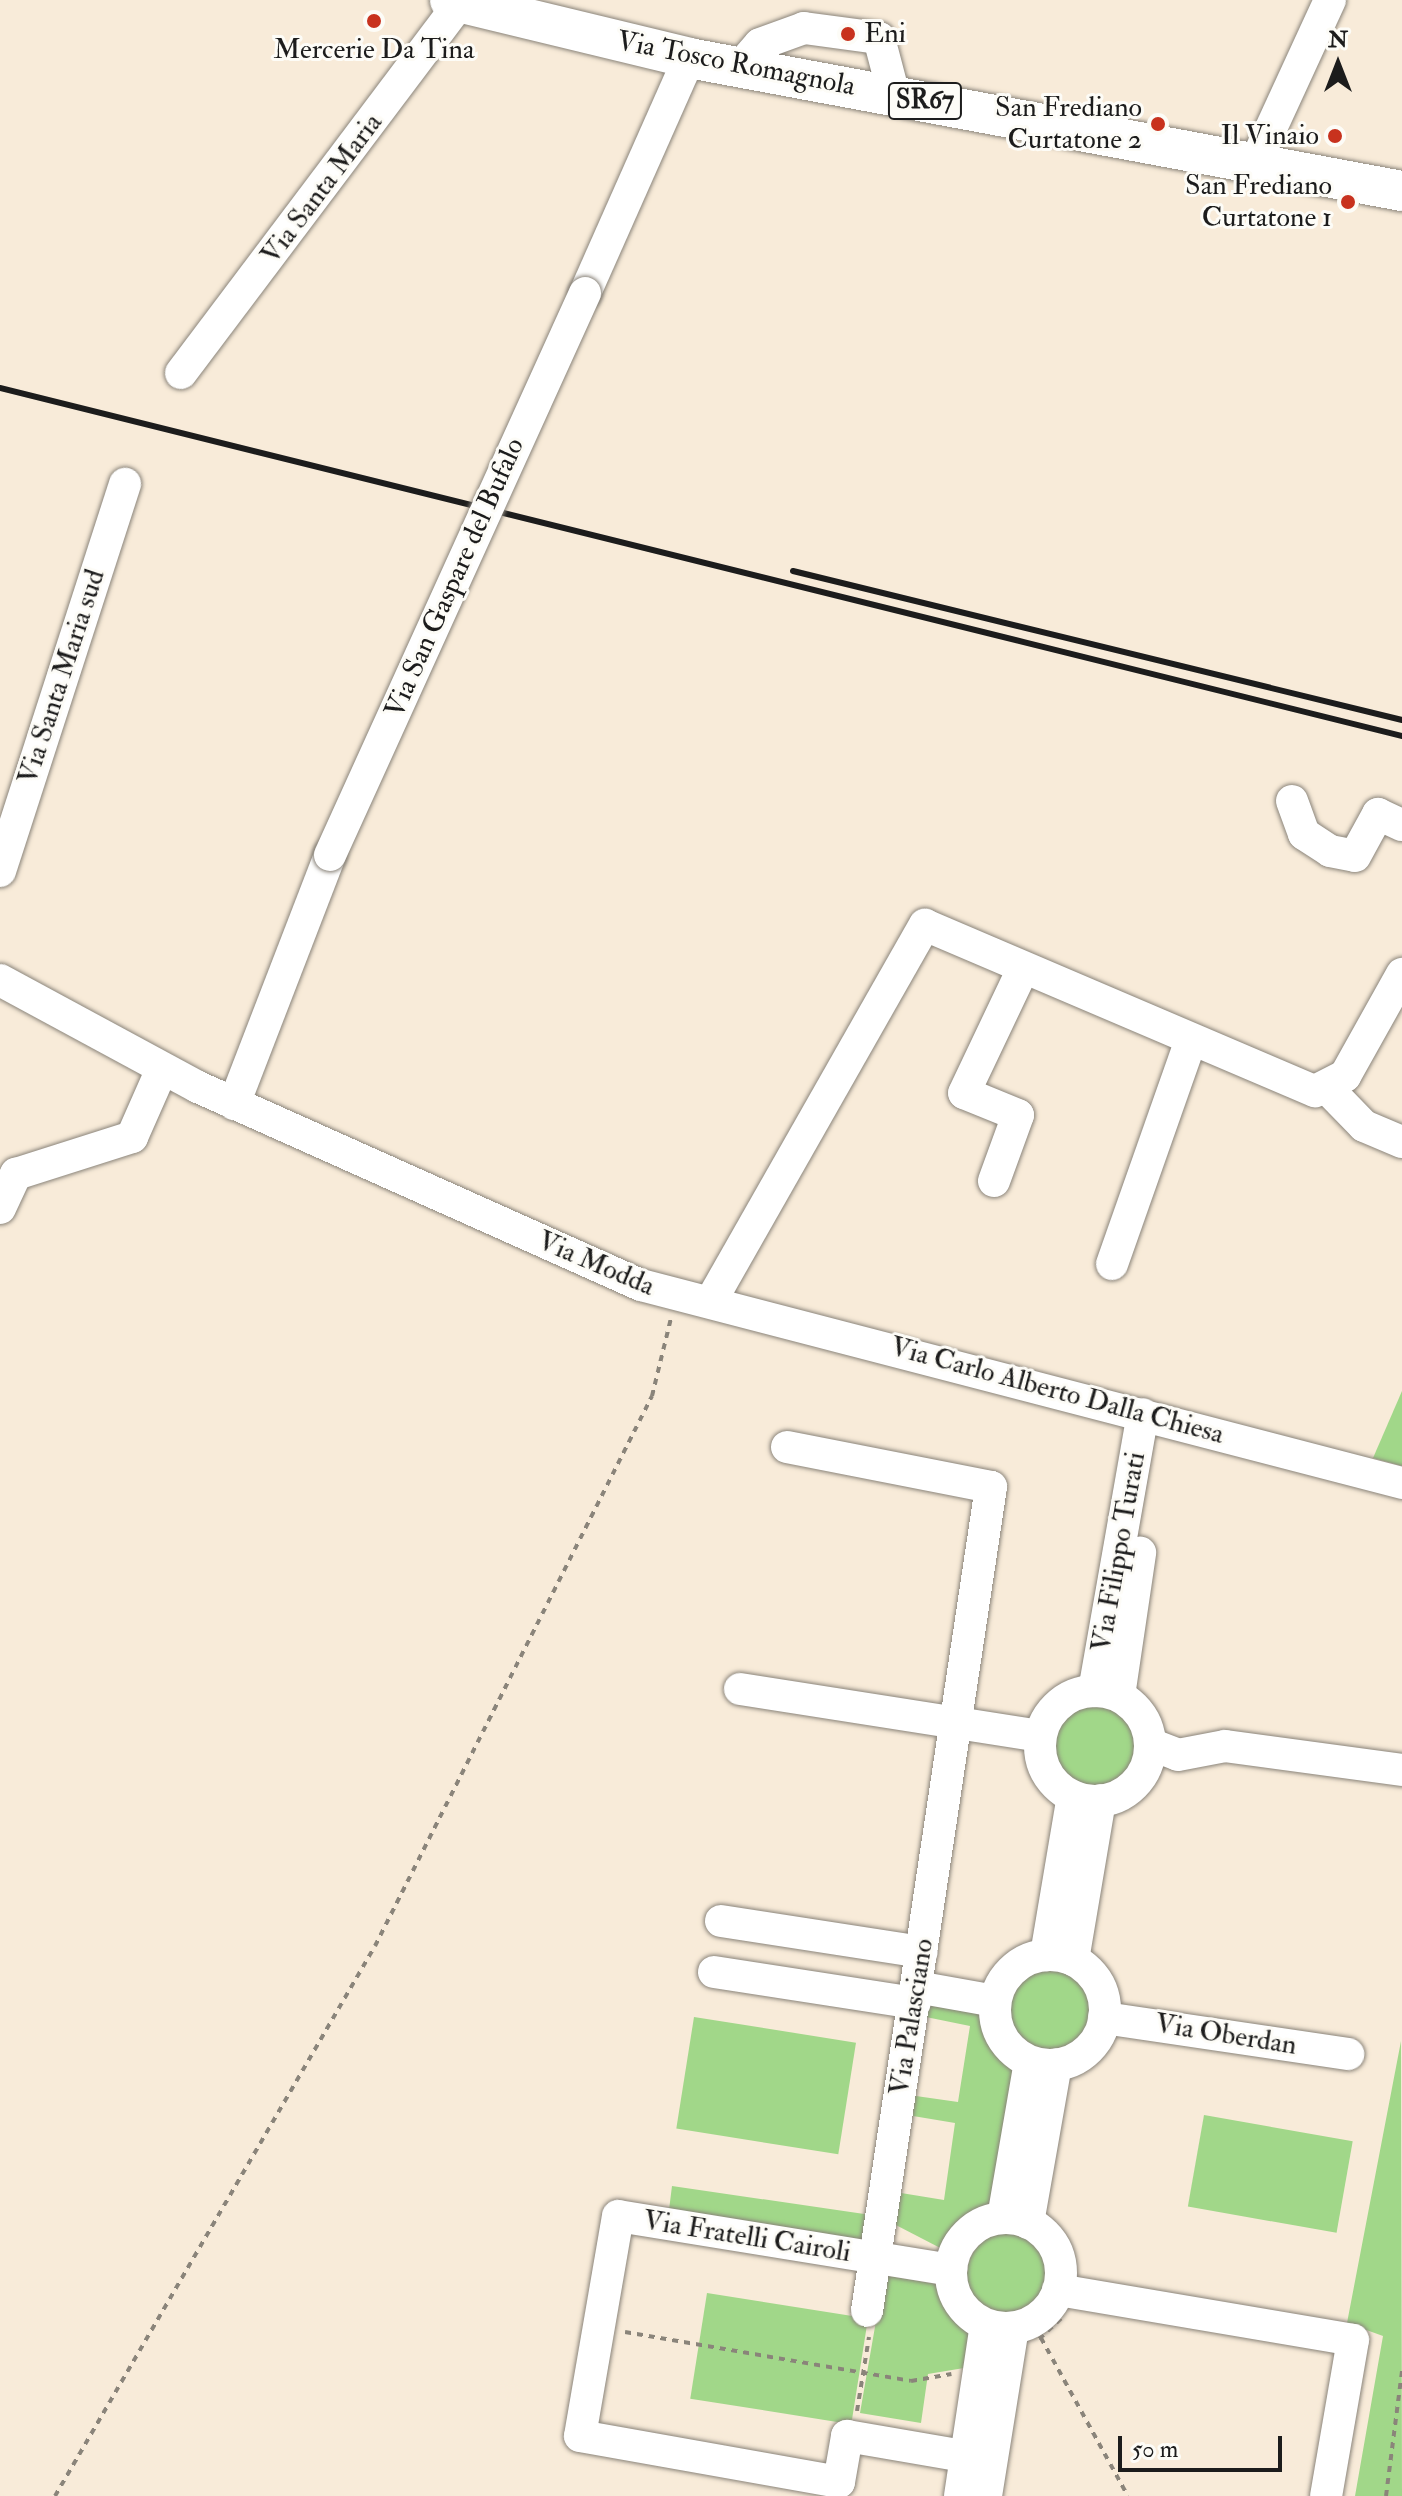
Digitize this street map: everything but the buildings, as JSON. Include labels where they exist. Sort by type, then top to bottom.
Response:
[{"type":"main road","name":"Via Tosco Romagnola","points":[[455,1],[503,6],[689,58],[1256,161],[1402,191]]},
{"type":"street","points":[[1256,161],[1330,0]]},
{"type":"street","name":"Via Santa Maria","points":[[181,373],[455,1]]},
{"type":"street","points":[[740,67],[760,44],[804,28],[879,38],[894,95]]},
{"type":"street","name":"Via San Gaspare del Bufalo","points":[[234,1104],[330,855],[689,58]]},
{"type":"street","name":"Via Santa Maria sud","points":[[0,871],[125,484]]},
{"type":"street","points":[[1292,801],[1304,834],[1330,851],[1355,856],[1378,814],[1402,825]]},
{"type":"street","points":[[711,1301],[925,925],[1280,1081],[1329,1090],[1364,1126],[1402,1142]]},
{"type":"street","points":[[994,1181],[1018,1115],[964,1093],[1023,969]]},
{"type":"street","points":[[1329,1090],[1345,1076],[1402,974]]},
{"type":"street","name":"Via Modda","points":[[0,980],[162,1069],[234,1104],[668,1293],[711,1301]]},
{"type":"street","points":[[1112,1264],[1190,1042]]},
{"type":"street","points":[[0,1208],[16,1174],[132,1137],[162,1069]]},
{"type":"street","name":"Via Carlo Alberto Dalla Chiesa","points":[[711,1301],[1402,1483]]},
{"type":"street","name":"Via Filippo Turati","points":[[1107,1693],[1151,1417]]},
{"type":"street","name":"Via Palasciano","points":[[787,1447],[991,1487],[958,1723],[867,2311]]},
{"type":"street","points":[[740,1689],[1040,1736],[1046,1772],[1087,1798]]},
{"type":"street","name":"Via Filippo Turati","points":[[1040,1736],[1058,1705],[1107,1693],[1141,1715],[1150,1744]]},
{"type":"street","points":[[1087,1798],[1136,1782],[1150,1744],[1178,1755],[1225,1746],[1402,1770]]},
{"type":"street","points":[[1059,1958],[1087,1798]]},
{"type":"street","points":[[721,1921],[922,1952]]},
{"type":"street","points":[[1059,1958],[1097,1982],[1104,2018],[1087,2050],[1043,2063],[1004,2040],[995,2001],[1009,1972],[1059,1958]]},
{"type":"street","points":[[714,1972],[995,2001]]},
{"type":"street","name":"Via Oberdan","points":[[1104,2018],[1348,2054]]},
{"type":"street","points":[[1015,2220],[1043,2063]]},
{"type":"street","name":"Via Fratelli Cairoli","points":[[853,2437],[847,2436],[839,2482],[580,2436],[618,2216],[951,2270]]},
{"type":"street","points":[[1013,2335],[960,2304],[951,2270],[966,2236],[1015,2220]]},
{"type":"street","points":[[1015,2220],[1055,2248],[1068,2292]]},
{"type":"street","points":[[960,2496],[963,2456],[978,2372],[1013,2335],[1068,2292]]},
{"type":"street","points":[[1068,2292],[1353,2340],[1326,2496]]},
{"type":"street","points":[[986,2496],[1013,2335]]},
{"type":"street","points":[[853,2437],[963,2456]]},
{"type":"path","points":[[55,2496],[375,1946],[433,1817],[652,1396],[670,1343],[668,1293]]},
{"type":"path","points":[[1068,2292],[1013,2335],[1128,2496]]},
{"type":"path","points":[[853,2437],[873,2313],[867,2311]]},
{"type":"path","points":[[599,2327],[911,2381],[978,2372]]},
{"type":"path","points":[[1386,2496],[1402,2371]]},
{"type":"green space","points":[[1402,1391],[1402,1466],[1373,1458]]},
{"type":"green space","points":[[1087,1704],[1103,1704],[1118,1711],[1129,1722],[1136,1745],[1133,1761],[1124,1774],[1103,1786],[1087,1786],[1072,1779],[1061,1768],[1054,1753],[1054,1737],[1061,1722],[1072,1711]]},
{"type":"green space","points":[[1042,1969],[1058,1969],[1073,1976],[1084,1987],[1091,2010],[1088,2026],[1079,2039],[1058,2051],[1042,2051],[1027,2044],[1016,2033],[1009,2018],[1009,2002],[1016,1987],[1027,1976]]},
{"type":"green space","points":[[924,1998],[987,2011],[996,2039],[1020,2065],[988,2213],[969,2222],[948,2252],[892,2223],[895,2192],[944,2200],[955,2123],[907,2115],[909,2095],[958,2102],[970,2026],[921,2016]]},
{"type":"green space","points":[[694,2017],[856,2043],[838,2154],[676,2129]]},
{"type":"green space","points":[[1401,2041],[1402,2496],[1355,2496],[1383,2336],[1347,2323]]},
{"type":"green space","points":[[1204,2115],[1353,2141],[1337,2233],[1188,2207]]},
{"type":"green space","points":[[672,2186],[871,2215],[866,2243],[669,2210]]},
{"type":"green space","points":[[1000,2233],[1016,2233],[1031,2240],[1042,2251],[1049,2274],[1046,2290],[1037,2303],[1016,2315],[1000,2315],[985,2308],[974,2297],[967,2282],[967,2266],[974,2251],[985,2240]]},
{"type":"green space","points":[[884,2275],[942,2285],[951,2312],[970,2332],[964,2368],[928,2374],[921,2423],[860,2413]]},
{"type":"green space","points":[[707,2293],[868,2318],[851,2424],[690,2399]]},
{"type":"railway","points":[[0,388],[1402,736]]},
{"type":"railway","points":[[793,571],[1402,720]]},
{"type":"place","name":"Mercerie Da Tina","points":[[374,21]]},
{"type":"place","name":"Eni","points":[[848,34]]},
{"type":"place","name":"San Frediano Curtatone 2","points":[[1158,124]]},
{"type":"place","name":"Il Vinaio","points":[[1335,136]]},
{"type":"place","name":"San Frediano Curtatone 1","points":[[1348,202]]}]
